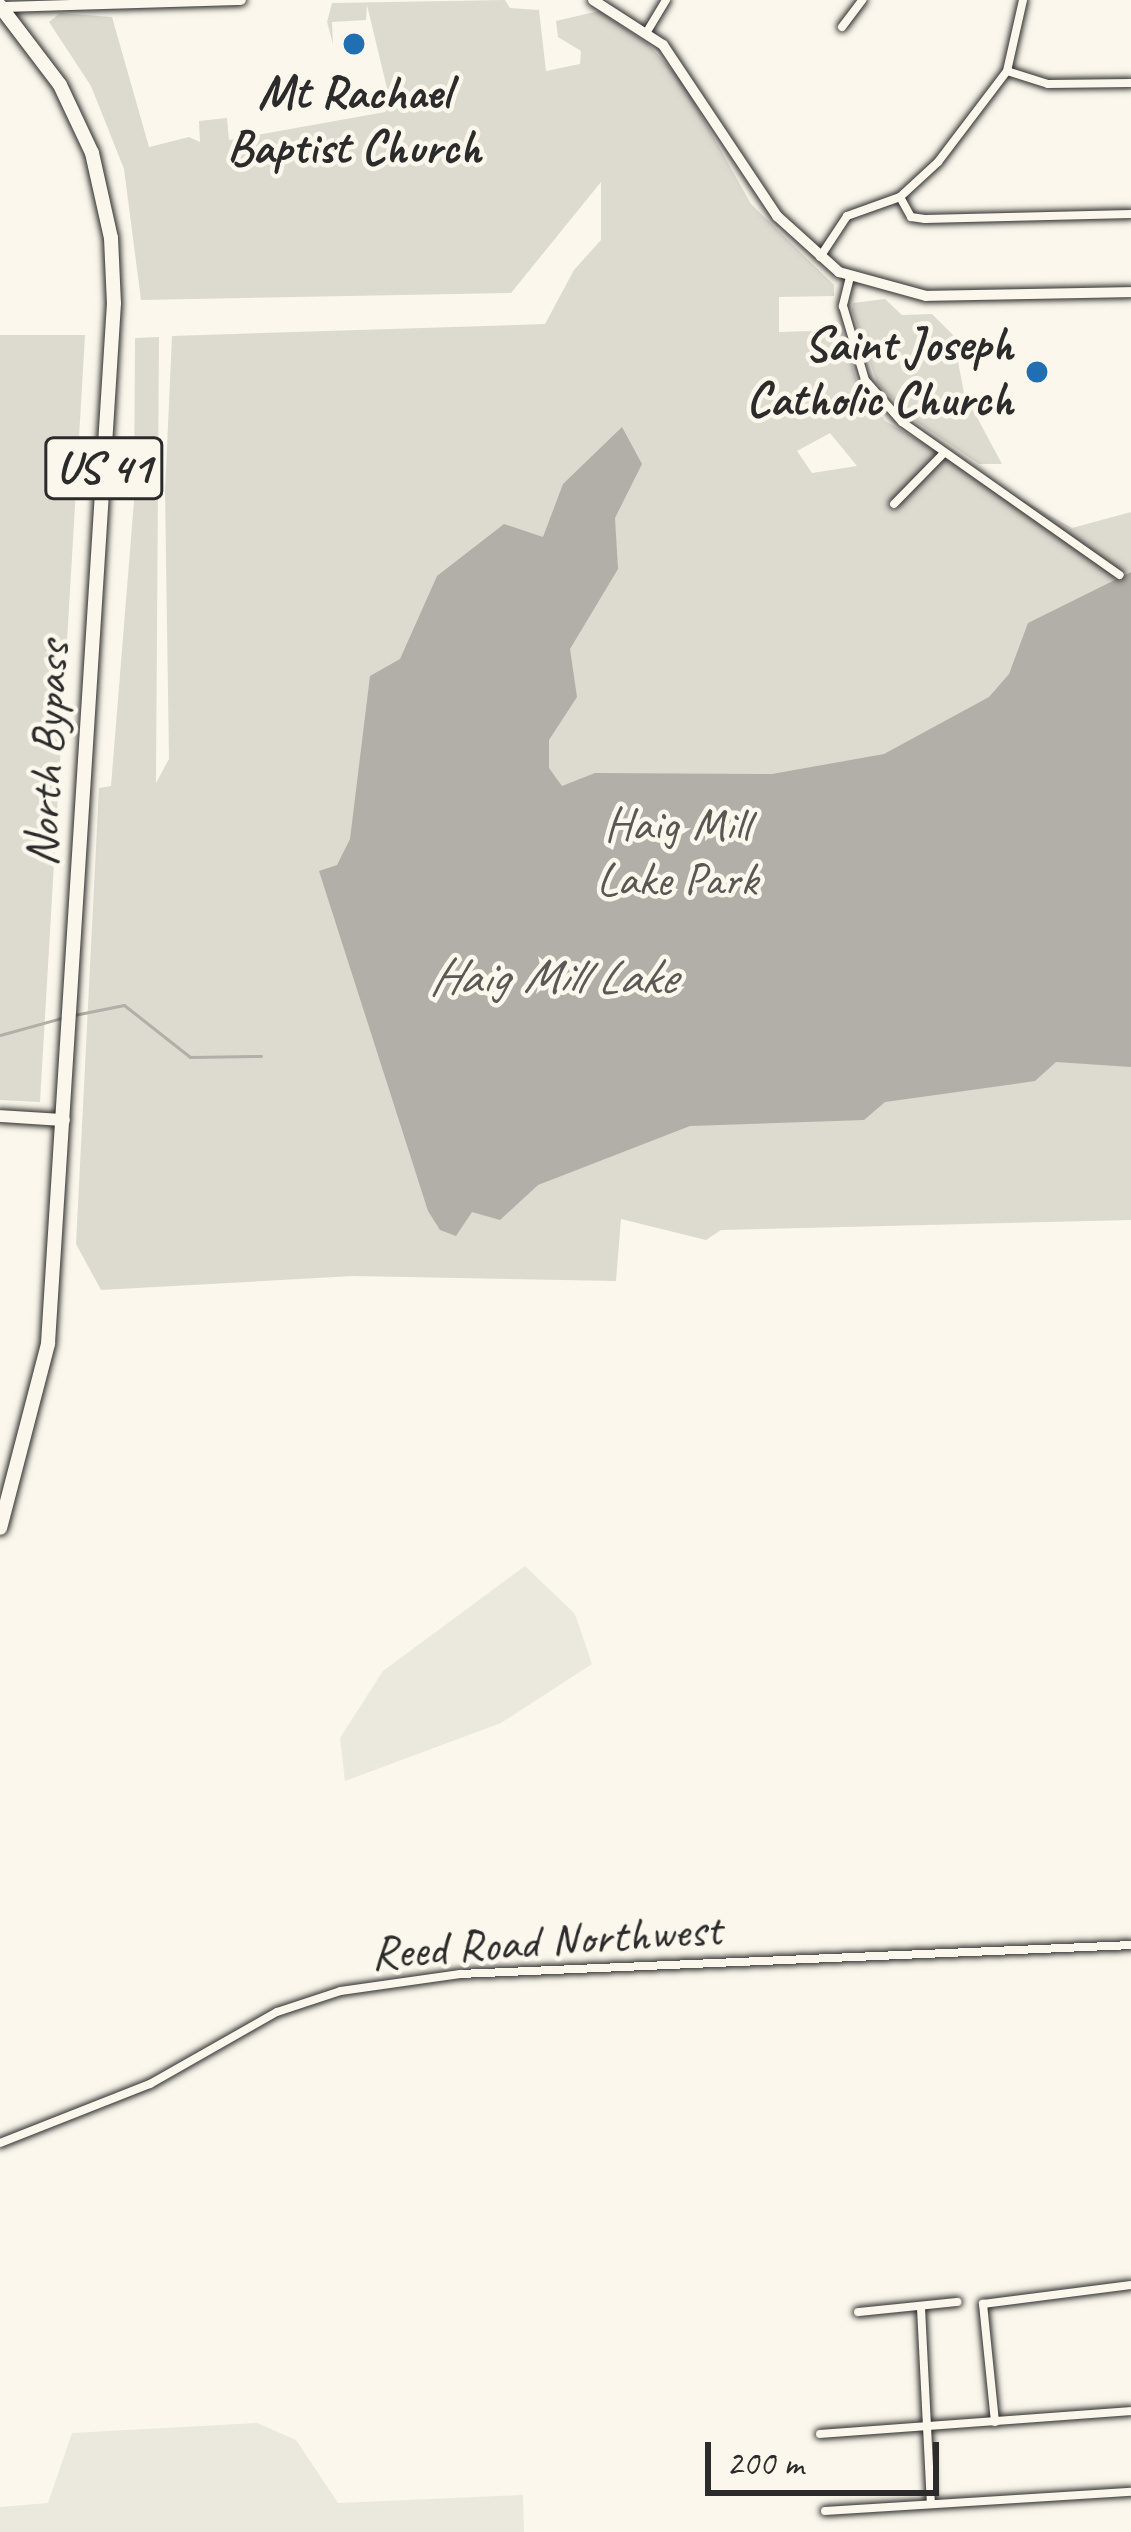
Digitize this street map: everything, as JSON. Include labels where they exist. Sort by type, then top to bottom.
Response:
[{"type":"highway","name":"North Bypass","points":[[0,7],[60,85],[81,125],[110,238],[114,302],[48,1345],[0,1528]]},
{"type":"main road","points":[[0,1116],[64,1120]]},
{"type":"street","points":[[0,7],[241,0]]},
{"type":"street","points":[[592,0],[648,30],[701,94],[777,216],[819,258],[850,277],[926,296],[1131,292]]},
{"type":"street","points":[[648,30],[666,0]]},
{"type":"street","points":[[842,27],[862,0]]},
{"type":"street","points":[[819,258],[847,216],[900,197],[938,162],[1007,71],[1023,0]]},
{"type":"street","points":[[1007,71],[1048,84],[1131,83]]},
{"type":"street","points":[[900,197],[911,217],[925,219],[1131,214]]},
{"type":"street","points":[[850,277],[843,306],[865,380],[944,453],[1120,575]]},
{"type":"street","points":[[894,504],[944,453]]},
{"type":"street","name":"Reed Road Northwest","points":[[0,2144],[151,2084],[277,2012],[360,1987],[460,1974],[1131,1945]]},
{"type":"street","points":[[995,2422],[983,2304],[1131,2285]]},
{"type":"street","points":[[859,2312],[957,2302]]},
{"type":"street","points":[[921,2308],[931,2504]]},
{"type":"street","points":[[820,2434],[1131,2411]]},
{"type":"street","points":[[825,2511],[1131,2492]]},
{"type":"shaded area","points":[[525,1566],[575,1614],[592,1664],[501,1723],[345,1781],[340,1738],[383,1671]]},
{"type":"shaded area","points":[[257,2423],[296,2440],[338,2503],[523,2495],[524,2532],[0,2532],[0,2507],[48,2503],[72,2433]]},
{"type":"green space","name":"Haig Mill Lake Park","points":[[505,0],[510,8],[539,10],[546,71],[580,64],[581,51],[558,37],[556,21],[599,11],[648,44],[682,81],[751,204],[834,285],[834,296],[779,297],[779,332],[842,330],[857,382],[885,421],[1072,528],[1131,512],[1131,1220],[721,1230],[706,1240],[621,1219],[616,1281],[353,1276],[101,1290],[76,1244],[99,788],[111,786],[134,501],[135,338],[159,337],[156,783],[169,759],[165,491],[172,336],[545,324],[574,270],[601,240],[601,182],[511,293],[141,300],[124,169],[91,86],[49,22],[60,13],[112,17],[149,147],[189,137],[200,142],[199,121],[227,118],[229,140],[385,112],[391,105],[367,5],[366,20],[332,22],[333,44],[327,22],[332,3]],"holes":[[[830,433],[857,466],[812,473],[797,451]]]},
{"type":"green space","points":[[885,299],[902,315],[932,314],[953,335],[964,393],[1002,464],[979,464],[914,420],[877,383],[852,310],[853,303]]},
{"type":"green space","points":[[0,335],[85,335],[40,1102],[0,1100]]},
{"type":"water","name":"Haig Mill Lake","points":[[622,427],[642,464],[615,518],[618,569],[570,649],[577,697],[549,740],[549,768],[562,786],[595,773],[772,774],[884,754],[989,697],[1009,674],[1028,623],[1131,572],[1131,1067],[1056,1062],[1035,1081],[885,1102],[864,1120],[690,1126],[538,1185],[500,1220],[472,1212],[456,1236],[440,1230],[428,1211],[319,871],[337,865],[350,839],[370,676],[400,659],[437,576],[504,524],[543,537],[563,484]]},
{"type":"waterway","points":[[74,1015],[124,1005],[190,1057],[261,1056]]},
{"type":"waterway","points":[[0,1035],[65,1017]]},
{"type":"place","name":"Mt Rachael Baptist Church","points":[[354,44]]},
{"type":"place","name":"Saint Joseph Catholic Church","points":[[1037,372]]}]
